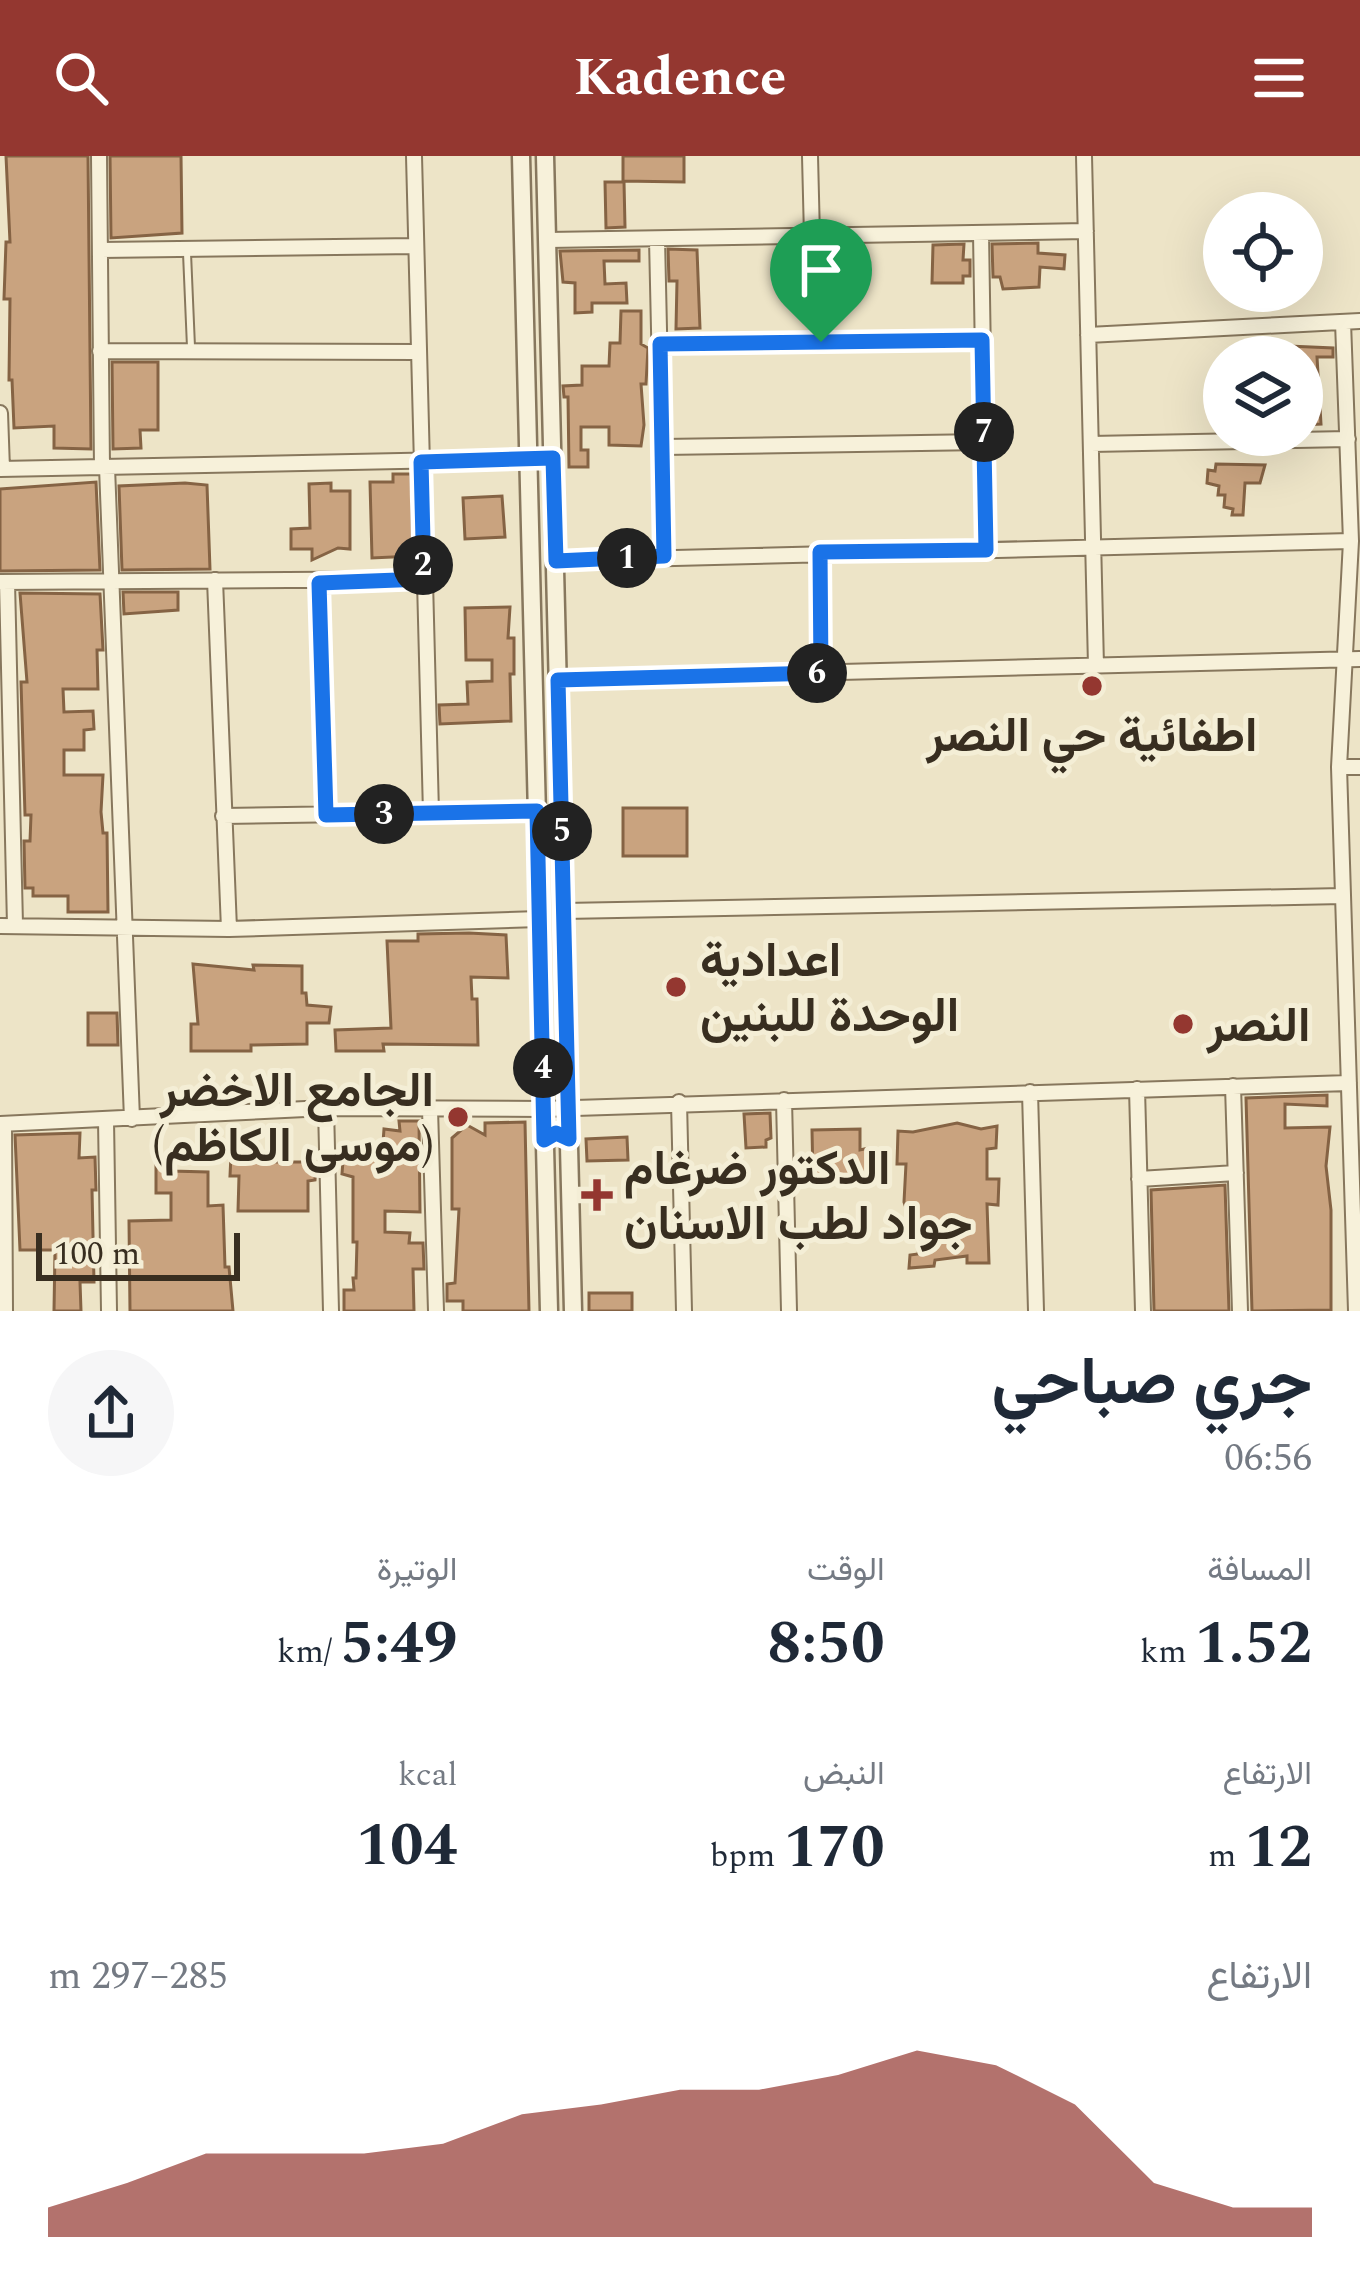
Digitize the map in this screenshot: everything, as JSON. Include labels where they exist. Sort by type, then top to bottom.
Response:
[{"type":"street","points":[[98,156],[100,352],[131,1119]]},
{"type":"street","points":[[414,156],[431,813]]},
{"type":"street","points":[[521,156],[549,1311]]},
{"type":"street","points":[[545,156],[573,1311]]},
{"type":"street","points":[[810,156],[812,236]]},
{"type":"street","points":[[1084,156],[1096,666]]},
{"type":"street","points":[[548,241],[1086,231]]},
{"type":"street","points":[[981,233],[986,550]]},
{"type":"street","points":[[657,239],[664,556]]},
{"type":"street","points":[[101,250],[416,246]]},
{"type":"street","points":[[1088,335],[1360,321]]},
{"type":"street","points":[[1342,322],[1351,541],[1339,767],[1353,1026],[1348,1083],[1357,1300]]},
{"type":"street","points":[[660,344],[982,340]]},
{"type":"street","points":[[100,352],[418,352]]},
{"type":"street","points":[[0,413],[1,469],[553,458]]},
{"type":"street","points":[[529,434],[541,442],[553,436]]},
{"type":"street","points":[[1091,444],[1348,439]]},
{"type":"street","points":[[663,447],[984,442]]},
{"type":"street","points":[[530,496],[542,488],[554,493]]},
{"type":"street","points":[[556,561],[1351,541]]},
{"type":"street","points":[[820,552],[821,673]]},
{"type":"street","points":[[424,579],[3,582],[8,926],[229,929],[539,920]]},
{"type":"street","points":[[214,580],[229,929]]},
{"type":"street","points":[[319,583],[326,815]]},
{"type":"street","points":[[558,680],[1360,659]]},
{"type":"street","points":[[1339,767],[1360,766]]},
{"type":"street","points":[[223,816],[537,811]]},
{"type":"street","points":[[564,911],[1343,896]]},
{"type":"street","points":[[543,1072],[555,1079],[567,1072]]},
{"type":"street","points":[[5,1311],[2,1124],[326,1108],[544,1109],[1348,1083]]},
{"type":"street","points":[[1233,1086],[1240,1311]]},
{"type":"street","points":[[1136,1089],[1143,1311]]},
{"type":"street","points":[[1030,1092],[1036,1311]]},
{"type":"street","points":[[784,1100],[789,1311]]},
{"type":"street","points":[[679,1102],[684,1311]]},
{"type":"street","points":[[326,1108],[331,1311]]},
{"type":"street","points":[[430,1108],[436,1311]]},
{"type":"street","points":[[106,1120],[109,1311]]},
{"type":"street","points":[[544,1140],[556,1133],[569,1139]]},
{"type":"street","points":[[1139,1179],[1236,1173]]},
{"type":"lane","points":[[187,249],[191,352]]},
{"type":"building","points":[[6,156],[88,156],[91,449],[54,448],[54,426],[14,428],[10,299],[4,299],[6,242],[10,242]]},
{"type":"building","points":[[110,156],[181,156],[182,233],[111,238]]},
{"type":"building","points":[[623,156],[684,156],[684,182],[623,181]]},
{"type":"building","points":[[605,182],[624,182],[625,227],[606,228]]},
{"type":"building","points":[[1038,243],[1038,253],[1065,255],[1064,269],[1040,267],[1039,287],[1003,289],[1000,277],[993,277],[992,244]]},
{"type":"building","points":[[964,244],[963,260],[970,260],[970,276],[963,276],[963,283],[932,283],[933,245]]},
{"type":"building","points":[[668,249],[697,250],[700,328],[676,329],[677,281],[669,281]]},
{"type":"building","points":[[639,250],[639,261],[604,261],[605,284],[626,283],[627,303],[592,303],[592,312],[575,313],[575,283],[563,282],[560,251]]},
{"type":"building","points":[[621,311],[641,311],[641,344],[648,348],[646,384],[641,384],[641,446],[609,445],[609,427],[581,427],[581,450],[588,450],[588,467],[569,467],[568,397],[564,397],[563,386],[582,385],[582,366],[609,366],[610,343],[620,343]]},
{"type":"building","points":[[1323,348],[1333,348],[1333,357],[1323,357]]},
{"type":"building","points":[[112,362],[158,362],[158,430],[140,430],[141,448],[113,449]]},
{"type":"building","points":[[1216,464],[1265,465],[1260,483],[1245,483],[1243,515],[1232,515],[1233,509],[1224,507],[1225,495],[1218,495],[1219,486],[1207,483],[1208,470],[1215,471]]},
{"type":"building","points":[[393,474],[411,474],[413,556],[372,558],[370,482],[393,482]]},
{"type":"building","points":[[96,482],[100,570],[0,571],[0,489]]},
{"type":"building","points":[[331,483],[331,491],[350,491],[350,549],[338,548],[312,560],[312,549],[291,549],[291,529],[310,528],[309,484]]},
{"type":"building","points":[[207,485],[210,569],[122,570],[119,486]]},
{"type":"building","points":[[502,496],[505,537],[465,539],[463,498]]},
{"type":"building","points":[[123,592],[178,592],[178,610],[124,614]]},
{"type":"building","points":[[20,593],[100,594],[103,650],[97,650],[98,689],[63,689],[64,712],[93,711],[94,729],[84,730],[84,750],[64,750],[64,775],[103,775],[108,912],[68,912],[68,896],[33,896],[33,888],[25,888],[24,841],[30,841],[31,815],[25,815],[21,682],[27,682]]},
{"type":"building","points":[[510,607],[508,638],[514,638],[511,721],[440,724],[439,705],[468,704],[467,682],[492,681],[492,660],[466,660],[465,608]]},
{"type":"building","points":[[623,808],[687,808],[687,856],[623,856]]},
{"type":"building","points":[[418,934],[506,935],[508,978],[471,977],[472,999],[477,999],[478,1045],[383,1044],[384,1051],[336,1051],[335,1030],[391,1028],[387,941],[418,941]]},
{"type":"building","points":[[193,964],[254,970],[253,965],[302,966],[307,1005],[331,1007],[329,1023],[307,1023],[307,1044],[251,1045],[251,1051],[191,1051],[191,1024],[198,1024]]},
{"type":"building","points":[[88,1013],[117,1013],[118,1045],[88,1045]]},
{"type":"building","points":[[1327,1095],[1327,1106],[1285,1104],[1285,1128],[1330,1127],[1326,1166],[1331,1310],[1252,1311],[1246,1098]]},
{"type":"building","points":[[770,1113],[771,1138],[766,1147],[746,1148],[744,1114]]},
{"type":"building","points":[[399,1121],[419,1121],[420,1212],[385,1211],[385,1232],[410,1233],[409,1243],[423,1243],[424,1269],[413,1269],[414,1311],[344,1311],[344,1290],[354,1290],[357,1242],[353,1242],[353,1177],[342,1174],[343,1161],[355,1162],[355,1155],[382,1156],[384,1129],[400,1131]]},
{"type":"building","points":[[525,1122],[529,1311],[463,1311],[463,1301],[447,1301],[447,1284],[455,1283],[459,1209],[452,1209],[452,1138],[467,1125],[485,1135],[485,1123]]},
{"type":"building","points":[[957,1123],[981,1129],[997,1126],[996,1148],[987,1149],[987,1179],[999,1179],[998,1205],[987,1204],[989,1263],[967,1263],[967,1256],[909,1268],[910,1255],[918,1254],[920,1242],[914,1227],[915,1209],[906,1208],[904,1202],[906,1164],[897,1164],[898,1131]]},
{"type":"building","points":[[860,1129],[860,1150],[869,1148],[868,1181],[853,1179],[853,1175],[813,1179],[812,1130]]},
{"type":"building","points":[[80,1133],[79,1158],[95,1157],[94,1282],[80,1282],[81,1311],[54,1311],[55,1250],[20,1250],[15,1135]]},
{"type":"building","points":[[627,1137],[628,1160],[587,1161],[586,1139]]},
{"type":"building","points":[[231,1155],[264,1156],[264,1162],[316,1162],[315,1180],[308,1181],[308,1211],[238,1211],[239,1176],[230,1176]]},
{"type":"building","points":[[156,1165],[171,1165],[171,1171],[208,1172],[208,1206],[223,1205],[225,1267],[229,1267],[233,1311],[130,1311],[129,1221],[171,1220],[171,1193],[156,1193]]},
{"type":"building","points":[[1225,1185],[1229,1311],[1154,1311],[1151,1190]]},
{"type":"building","points":[[589,1293],[632,1293],[632,1311],[589,1311]]},
{"type":"place","name":"اطفائية حي النصر","points":[[1092,686]]},
{"type":"place","name":"اعدادية الوحدة للبنين","points":[[676,987]]},
{"type":"place","name":"النصر","points":[[1183,1024]]},
{"type":"place","name":"الجامع الاخضر (موسى الكاظم)","points":[[458,1117]]},
{"type":"place","name":"الدكتور ضرغام جواد لطب الاسنان","points":[[597,1195]]},
{"type":"route","points":[[982,340],[986,550],[820,552],[821,673],[558,680],[569,1139],[556,1133],[544,1140],[537,811],[326,815],[319,583],[424,579],[421,462],[553,458],[556,561],[664,556],[660,344],[821,342],[982,340]]}]
